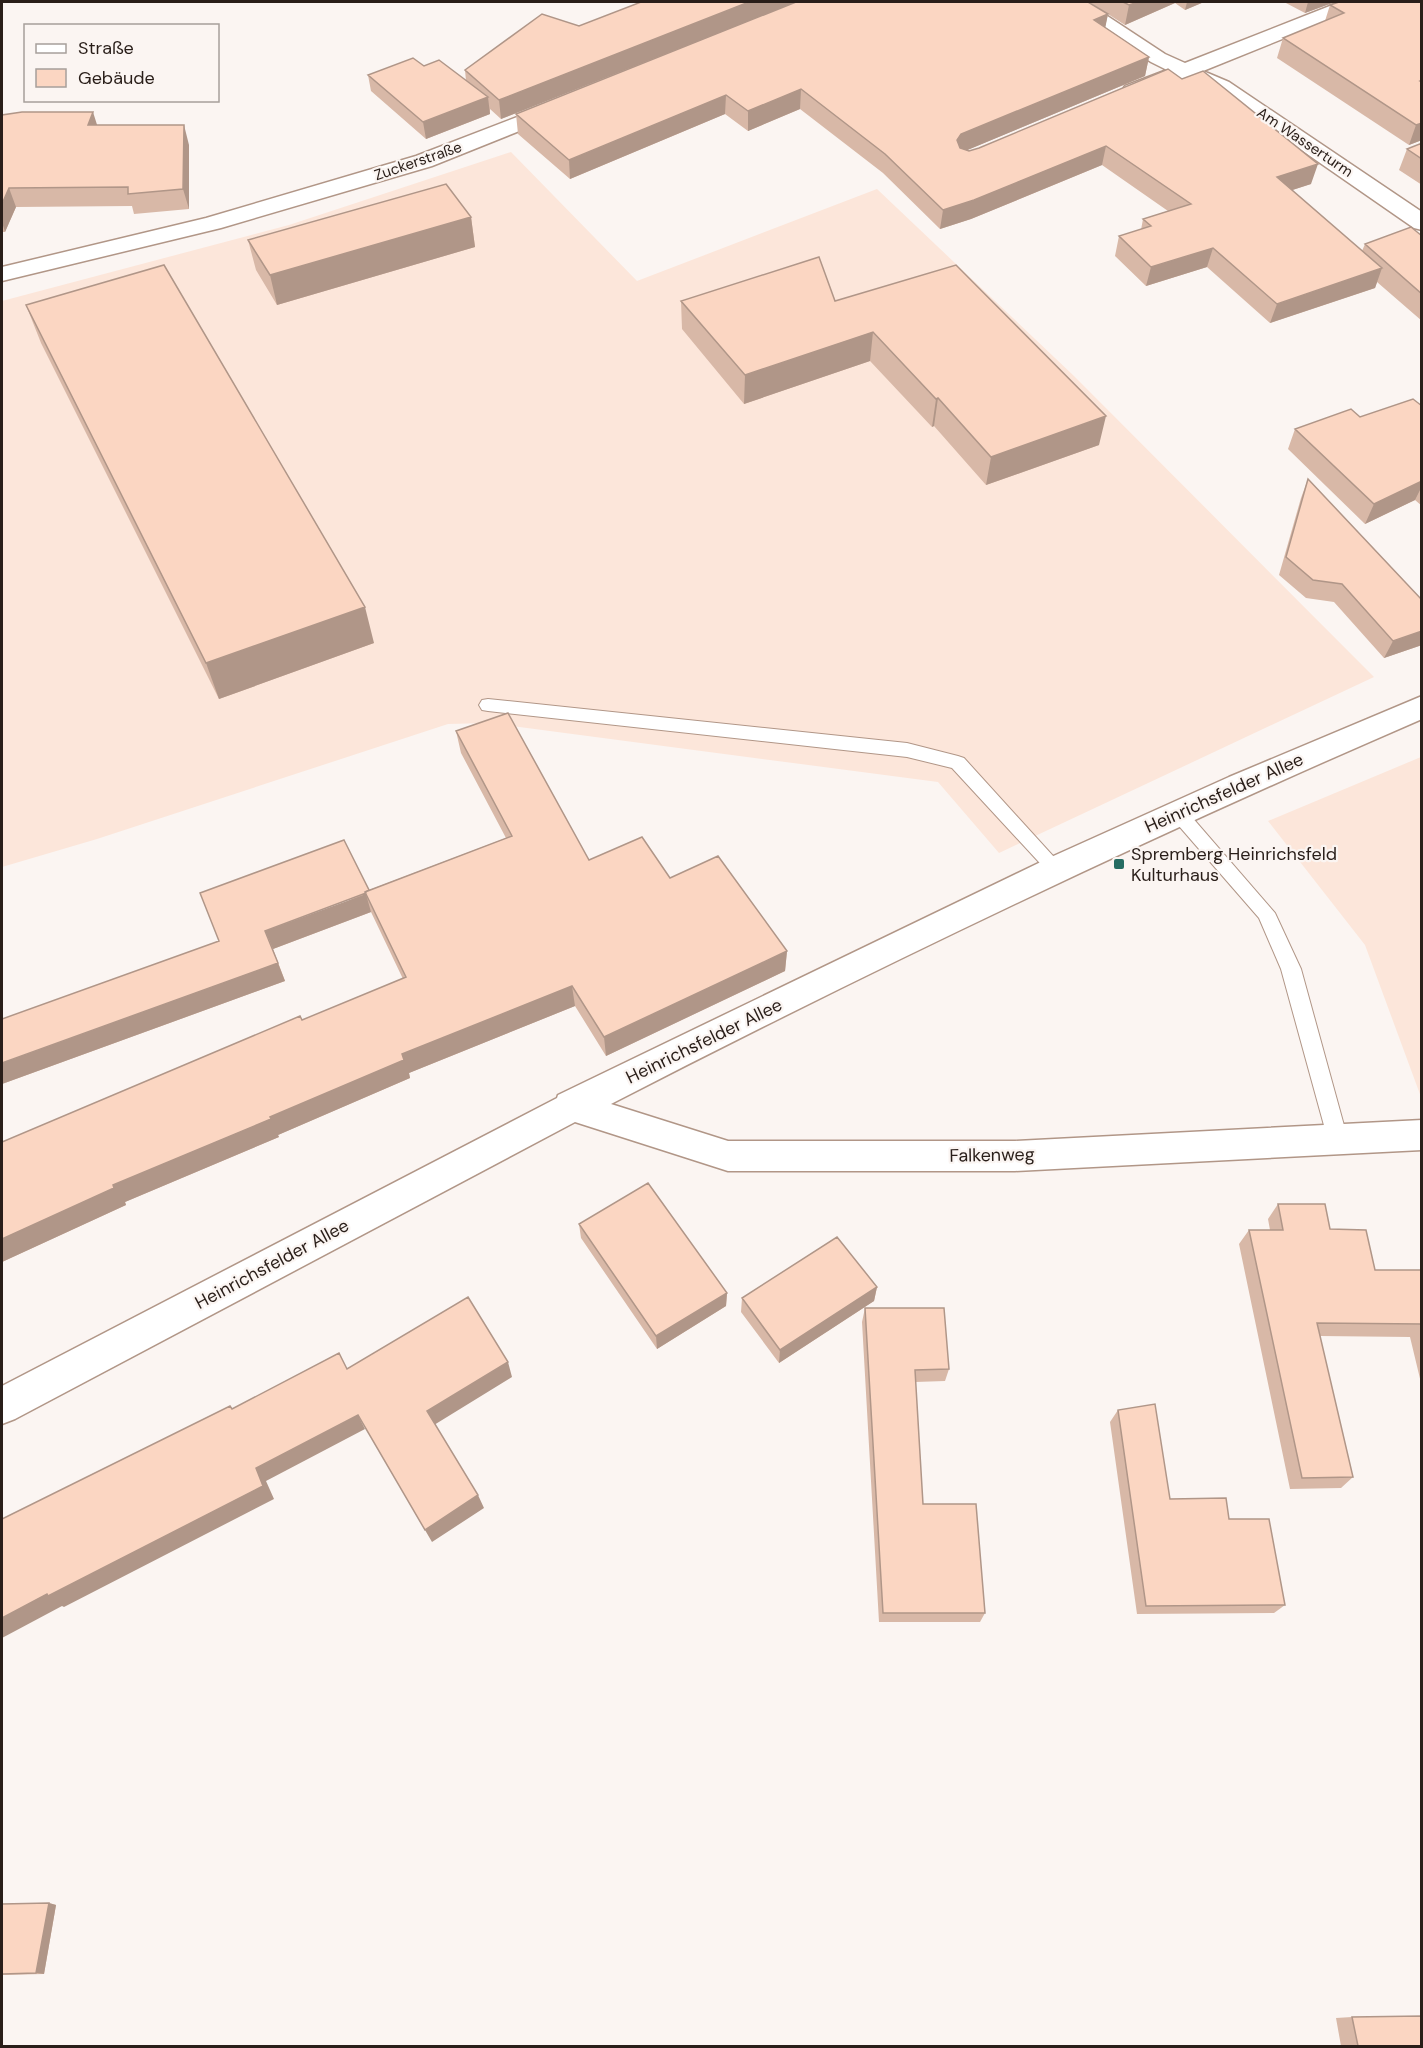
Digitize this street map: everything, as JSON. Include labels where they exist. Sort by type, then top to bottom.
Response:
[{"type":"street","name":"Am Wasserturm","points":[[1073,2],[1158,58],[1222,86],[1392,200],[1422,223]]},
{"type":"street","points":[[1118,98],[1357,2]]},
{"type":"street","name":"Zuckerstraße","points":[[2,274],[213,223],[424,162],[578,99]]},
{"type":"street","name":"Heinrichsfelder Allee","points":[[2,1406],[570,1106],[1055,868],[1422,707]]},
{"type":"street","name":"Falkenweg","points":[[570,1106],[728,1156],[1015,1156],[1422,1135]]},
{"type":"lane","points":[[488,705],[907,750],[958,763],[1055,868]]},
{"type":"lane","points":[[1178,813],[1266,913],[1291,969],[1338,1140]]},
{"type":"shaded area","points":[[511,152],[637,281],[877,189],[1074,376],[1374,677],[999,853],[938,782],[488,723],[448,724],[97,839],[2,867],[2,301],[289,225]]},
{"type":"shaded area","points":[[1421,757],[1422,1097],[1365,945],[1268,821]]},
{"type":"building","points":[[641,2],[749,2],[499,100],[465,70],[542,14],[579,26]]},
{"type":"building","points":[[796,2],[1088,2],[1108,14],[1094,20],[1149,57],[961,134],[957,140],[960,148],[969,151],[979,148],[1168,69],[1182,79],[1203,71],[1318,164],[1277,177],[1382,268],[1277,304],[1213,248],[1151,267],[1119,236],[1151,226],[1143,219],[1191,204],[1106,146],[974,200],[943,210],[885,154],[801,89],[748,111],[726,95],[569,160],[516,114]]},
{"type":"building","points":[[1339,2],[1422,2],[1422,80],[1420,81],[1422,82],[1422,123],[1416,125],[1283,38],[1344,13],[1330,5]]},
{"type":"building","points":[[413,58],[424,66],[439,60],[488,97],[423,122],[368,75]]},
{"type":"building","points":[[22,112],[93,112],[88,125],[184,125],[183,189],[128,194],[128,187],[9,188],[2,204],[2,115]]},
{"type":"building","points":[[1422,143],[1422,159],[1407,149]]},
{"type":"building","points":[[446,184],[471,217],[270,275],[248,240]]},
{"type":"building","points":[[1411,227],[1422,236],[1422,294],[1365,244]]},
{"type":"building","points":[[819,257],[835,301],[956,265],[1106,416],[991,457],[938,398],[936,399],[873,332],[745,375],[681,301]]},
{"type":"building","points":[[164,265],[365,607],[206,663],[26,305]]},
{"type":"building","points":[[1413,399],[1422,406],[1422,481],[1374,504],[1295,429],[1351,409],[1360,417]]},
{"type":"building","points":[[1308,479],[1422,600],[1422,631],[1393,641],[1342,584],[1313,580],[1286,557]]},
{"type":"building","points":[[508,713],[589,860],[642,837],[670,878],[718,856],[787,951],[604,1037],[572,986],[402,1054],[404,1060],[113,1185],[114,1188],[2,1239],[2,1142],[300,1016],[302,1020],[406,977],[365,892],[512,836],[456,731]]},
{"type":"building","points":[[344,840],[369,890],[265,931],[278,963],[2,1063],[2,1019],[219,941],[200,893]]},
{"type":"building","points":[[648,1183],[727,1293],[656,1336],[579,1224]]},
{"type":"building","points":[[1278,1204],[1325,1204],[1330,1229],[1366,1230],[1375,1270],[1422,1270],[1422,1324],[1317,1323],[1353,1477],[1302,1478],[1249,1230],[1283,1230]]},
{"type":"building","points":[[837,1237],[877,1287],[780,1350],[742,1298]]},
{"type":"building","points":[[468,1297],[508,1362],[427,1411],[478,1495],[425,1530],[358,1415],[256,1468],[263,1486],[2,1618],[2,1519],[230,1406],[232,1409],[339,1353],[347,1369]]},
{"type":"building","points":[[865,1308],[944,1308],[949,1369],[915,1370],[923,1504],[976,1504],[985,1613],[883,1613]]},
{"type":"building","points":[[1155,1404],[1170,1499],[1226,1498],[1229,1519],[1269,1519],[1285,1605],[1146,1606],[1118,1410]]},
{"type":"building","points":[[49,1903],[36,1973],[2,1974],[2,1904]]},
{"type":"building","points":[[1422,2016],[1422,2046],[1358,2046],[1352,2017]]},
{"type":"place","name":"Spremberg Heinrichsfeld Kulturhaus","points":[[1119,864]]}]
